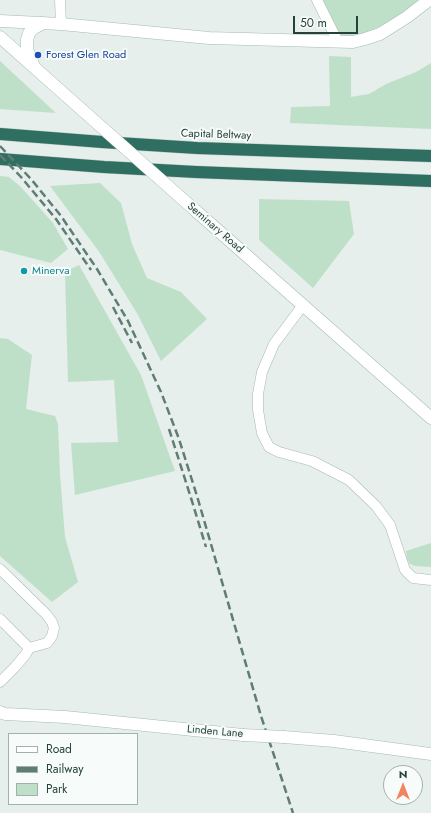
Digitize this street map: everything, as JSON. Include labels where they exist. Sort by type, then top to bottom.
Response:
[{"type":"highway","name":"Capital Beltway","points":[[0,134],[197,148],[431,156]]},
{"type":"highway","points":[[0,159],[97,167],[188,172],[431,181]]},
{"type":"main road","points":[[0,21],[61,24],[209,38],[338,42],[359,40],[380,34],[407,17],[429,0]]},
{"type":"main road","points":[[36,68],[27,49],[27,40],[29,33],[43,23]]},
{"type":"main road","name":"Seminary Road","points":[[0,37],[431,418]]},
{"type":"main road","name":"Linden Lane","points":[[0,712],[5,714],[65,717],[334,741],[431,754]]},
{"type":"street","points":[[60,0],[61,24]]},
{"type":"street","points":[[317,0],[338,42]]},
{"type":"street","points":[[303,305],[274,344],[262,372],[258,394],[258,410],[262,433],[269,447],[279,452],[312,460],[349,480],[376,506],[390,525],[405,570],[412,577],[431,580]]},
{"type":"street","points":[[0,569],[46,614],[52,622],[54,628],[52,636],[47,643],[29,648],[16,667],[0,682]]},
{"type":"street","points":[[0,619],[29,648]]},
{"type":"green space","points":[[323,0],[419,0],[385,24],[365,33],[341,37]]},
{"type":"green space","points":[[329,56],[351,57],[351,97],[369,94],[386,84],[416,72],[431,63],[431,129],[290,123],[291,107],[330,106]]},
{"type":"green space","points":[[0,61],[56,113],[0,109]]},
{"type":"green space","points":[[0,176],[9,177],[21,187],[53,223],[68,249],[51,263],[0,250]]},
{"type":"green space","points":[[100,183],[121,203],[132,244],[147,278],[181,292],[207,319],[161,361],[138,315],[100,253],[50,186]]},
{"type":"green space","points":[[259,199],[349,201],[354,234],[313,288],[259,240]]},
{"type":"green space","points":[[79,265],[141,375],[175,471],[75,495],[71,443],[118,442],[114,380],[68,382],[65,272]]},
{"type":"green space","points":[[0,338],[8,339],[32,355],[26,409],[55,416],[58,424],[65,537],[78,582],[52,602],[0,556]]},
{"type":"green space","points":[[431,543],[431,567],[415,566],[410,564],[407,559],[406,551]]},
{"type":"railway","points":[[0,146],[31,179],[61,216],[97,269],[128,321],[161,392],[179,439],[197,496],[261,716],[293,813]]},
{"type":"railway","points":[[0,155],[21,177],[56,219],[91,270]]},
{"type":"railway","points":[[113,307],[132,343]]},
{"type":"railway","points":[[169,429],[206,547]]},
{"type":"place","name":"Forest Glen Road","points":[[38,55]]},
{"type":"place","name":"Minerva","points":[[24,271]]}]
